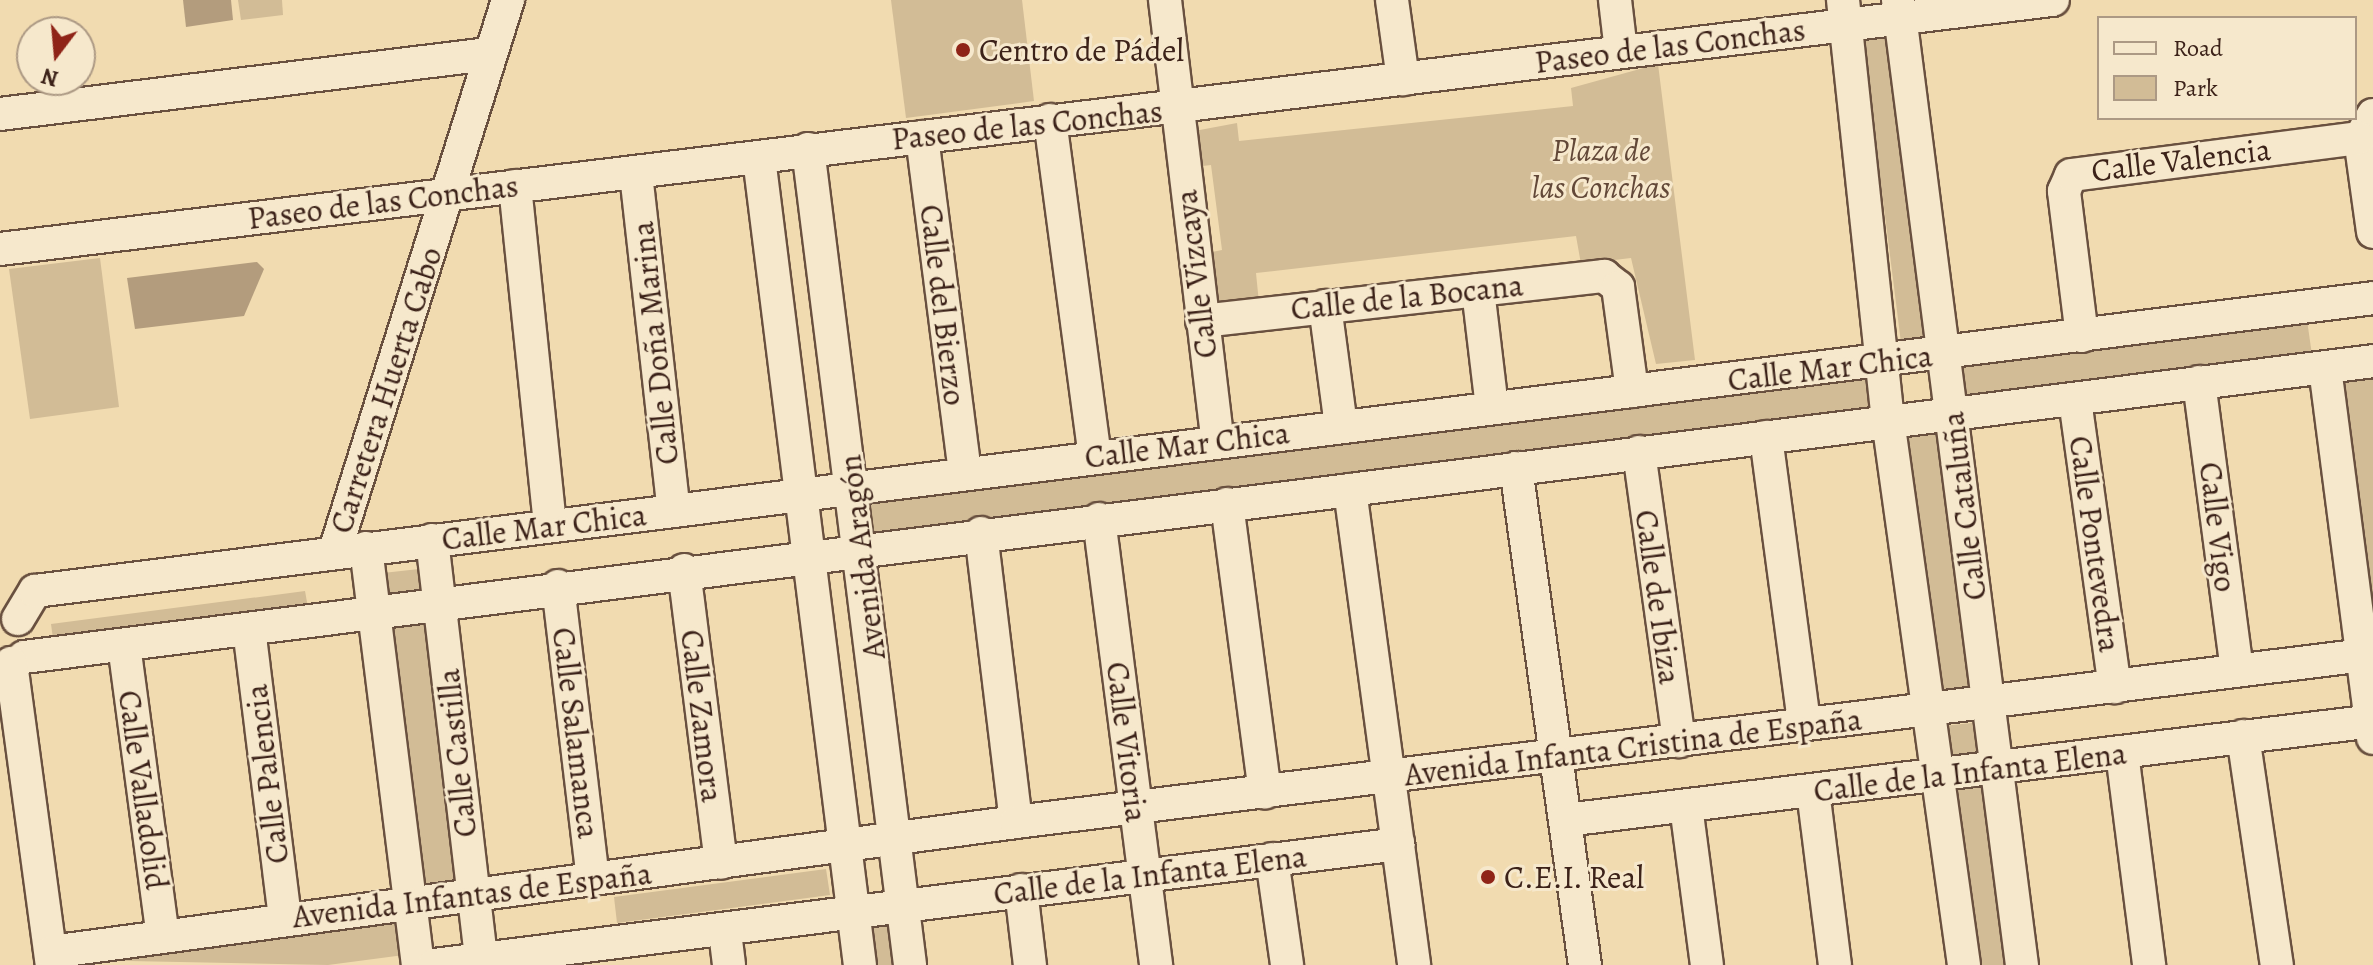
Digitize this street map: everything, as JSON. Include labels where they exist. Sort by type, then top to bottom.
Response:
[{"type":"street","name":"Carretera Huerta Cabo","points":[[351,550],[447,196],[508,0]]},
{"type":"street","name":"Calle Vizcaya","points":[[1165,0],[1217,439]]},
{"type":"street","points":[[1392,0],[1403,79]]},
{"type":"street","points":[[1615,0],[1621,51]]},
{"type":"street","name":"Paseo de las Conchas","points":[[0,249],[636,174],[808,149],[1176,108],[1621,51],[1844,12],[2053,0]]},
{"type":"street","name":"Calle Cataluña","points":[[1899,8],[1954,414],[2022,965]]},
{"type":"street","name":"Calle Cataluña","points":[[1844,12],[1888,420],[1964,965]]},
{"type":"street","points":[[0,114],[490,54]]},
{"type":"street","points":[[1050,120],[1095,457]]},
{"type":"street","name":"Calle Valencia","points":[[2082,336],[2064,191],[2071,175],[2366,126],[2373,232]]},
{"type":"street","name":"Calle del Bierzo","points":[[922,137],[965,473]]},
{"type":"street","name":"Avenida Aragón","points":[[808,149],[855,489],[893,840],[910,965]]},
{"type":"street","name":"Avenida Aragón","points":[[759,158],[860,965]]},
{"type":"street","name":"Calle Doña Marina","points":[[636,174],[674,511]]},
{"type":"street","points":[[515,186],[550,524]]},
{"type":"street","name":"Calle de la Bocana","points":[[1202,321],[1595,275],[1611,280],[1632,391]]},
{"type":"street","points":[[1478,290],[1492,407]]},
{"type":"street","name":"Calle Mar Chica","points":[[5,613],[35,591],[550,524],[855,489],[1217,439],[1944,354],[2373,298]]},
{"type":"street","points":[[1325,306],[1341,426]]},
{"type":"street","name":"Calle Mar Chica","points":[[11,660],[810,553],[1350,490],[2373,361]]},
{"type":"street","points":[[2325,368],[2367,655],[2372,727]]},
{"type":"street","name":"Calle Vigo","points":[[2199,382],[2237,671]]},
{"type":"street","name":"Calle Pontevedra","points":[[2075,400],[2115,687]]},
{"type":"street","points":[[1766,437],[1804,723]]},
{"type":"street","name":"Calle de Ibiza","points":[[1639,452],[1679,741]]},
{"type":"street","points":[[1516,468],[1585,965]]},
{"type":"street","points":[[1350,490],[1414,965]]},
{"type":"street","points":[[1227,504],[1265,793]]},
{"type":"street","name":"Calle Vitoria","points":[[1099,519],[1156,965]]},
{"type":"street","points":[[981,533],[1016,822]]},
{"type":"street","name":"Calle Castilla","points":[[432,540],[482,962]]},
{"type":"street","name":"Calle Castilla","points":[[351,550],[373,610],[418,965]]},
{"type":"street","name":"Calle Zamora","points":[[684,570],[721,863]]},
{"type":"street","name":"Calle Salamanca","points":[[558,586],[593,879]]},
{"type":"street","points":[[5,613],[31,641],[11,660],[52,959]]},
{"type":"street","name":"Calle Palencia","points":[[249,629],[285,919]]},
{"type":"street","name":"Calle Valladolid","points":[[124,645],[163,936]]},
{"type":"street","name":"Avenida Infanta Cristina de España","points":[[893,840],[1804,723],[2367,655]]},
{"type":"street","name":"Calle de la Infanta Elena","points":[[1566,820],[1937,778],[2243,736],[2372,727]]},
{"type":"street","points":[[2243,736],[2277,965]]},
{"type":"street","points":[[2122,753],[2149,965]]},
{"type":"street","points":[[1813,791],[1835,965]]},
{"type":"street","points":[[1686,806],[1707,965]]},
{"type":"street","name":"Avenida Infantas de España","points":[[52,959],[163,936],[893,840]]},
{"type":"street","name":"Calle de la Infanta Elena","points":[[902,907],[1398,844]]},
{"type":"street","points":[[1272,859],[1287,965]]},
{"type":"street","points":[[1021,890],[1030,965]]},
{"type":"street","name":"Avenida Infantas de España","points":[[434,965],[604,956],[725,932],[902,907]]},
{"type":"street","points":[[725,932],[729,965]]},
{"type":"green space","points":[[238,0],[282,0],[283,15],[241,20]]},
{"type":"green space","name":"Centro de Pádel","points":[[891,0],[1022,0],[1034,101],[906,118]]},
{"type":"green space","points":[[1895,28],[1934,340],[1901,343],[1862,32]]},
{"type":"green space","name":"Plaza de las Conchas","points":[[1658,64],[1695,360],[1656,364],[1631,258],[1581,264],[1576,236],[1256,273],[1259,303],[1215,311],[1207,253],[1222,250],[1211,165],[1194,167],[1189,132],[1237,123],[1239,141],[1573,106],[1571,88]]},
{"type":"green space","points":[[100,258],[119,407],[30,419],[9,269]]},
{"type":"green space","points":[[2307,320],[2312,355],[1963,399],[1958,363]]},
{"type":"green space","points":[[2373,372],[2373,633],[2339,378]]},
{"type":"green space","points":[[1868,374],[1871,410],[872,533],[862,500]]},
{"type":"green space","points":[[1942,426],[1977,693],[1938,698],[1906,431]]},
{"type":"green space","points":[[428,568],[432,598],[387,603],[383,573]]},
{"type":"green space","points":[[305,591],[309,613],[54,646],[51,624]]},
{"type":"green space","points":[[424,615],[457,883],[422,889],[387,620]]},
{"type":"green space","points":[[1981,722],[1986,761],[1948,765],[1943,726]]},
{"type":"green space","points":[[1990,782],[2014,965],[1977,965],[1955,787]]},
{"type":"green space","points":[[826,869],[830,895],[617,923],[614,897]]},
{"type":"green space","points":[[398,919],[404,955],[328,965],[78,960]]},
{"type":"green space","points":[[890,919],[896,965],[872,965],[866,923]]},
{"type":"shaded area","points":[[183,0],[231,0],[233,20],[186,27]]},
{"type":"shaded area","points":[[257,262],[264,269],[244,316],[135,329],[127,278]]},
{"type":"place","name":"Centro de Pádel","points":[[963,50]]},
{"type":"place","name":"C.E.I. Real","points":[[1488,877]]}]
